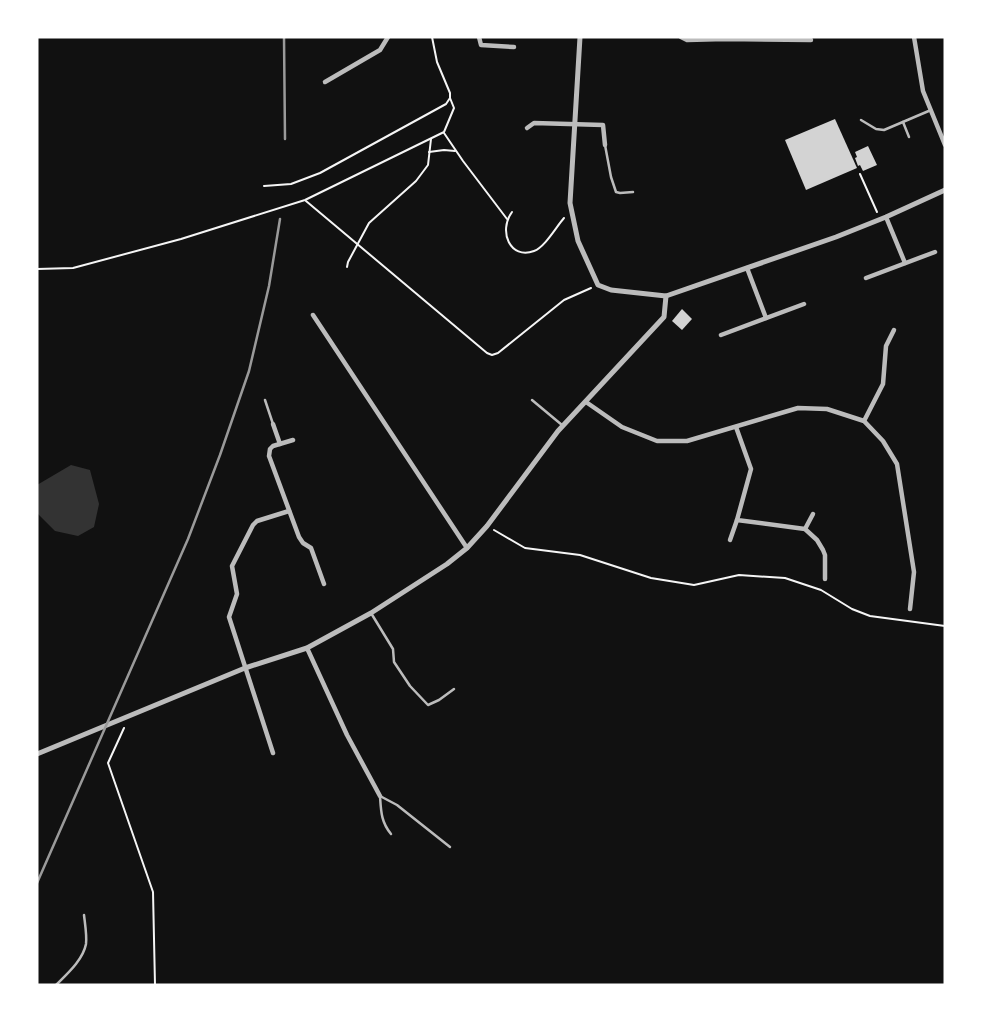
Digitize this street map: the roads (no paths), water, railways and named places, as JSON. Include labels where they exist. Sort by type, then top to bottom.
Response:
[{"type":"street","points":[[325,82],[380,50],[388,37]]},
{"type":"street","points":[[479,37],[481,45],[514,47]]},
{"type":"street","points":[[580,37],[570,202],[578,241],[598,285],[611,290],[666,296],[883,218],[945,190]]},
{"type":"street","points":[[681,37],[687,40],[811,40]]},
{"type":"street","points":[[914,37],[923,91],[945,145]]},
{"type":"street","points":[[527,128],[534,123],[603,125],[605,145]]},
{"type":"street","points":[[883,218],[905,263]]},
{"type":"street","points":[[866,278],[935,252]]},
{"type":"street","points":[[747,268],[766,317]]},
{"type":"street","points":[[37,754],[245,668],[307,648],[371,613],[447,564],[467,548],[487,526],[563,426],[664,317],[666,296]]},
{"type":"street","points":[[721,335],[804,304]]},
{"type":"street","points":[[313,315],[467,548]]},
{"type":"street","points":[[864,421],[883,384],[886,346],[894,330]]},
{"type":"street","points":[[586,402],[622,428],[657,441],[687,441],[798,408],[827,409],[864,421],[883,441],[897,464],[914,572],[910,609]]},
{"type":"street","points":[[273,424],[280,444]]},
{"type":"street","points":[[730,540],[751,469],[736,427]]},
{"type":"street","points":[[293,440],[270,449],[269,456],[301,541],[311,548],[324,584]]},
{"type":"street","points":[[273,753],[229,617],[237,594],[232,566],[257,521],[289,510]]},
{"type":"street","points":[[805,529],[813,514]]},
{"type":"street","points":[[737,520],[805,529],[817,540],[825,555],[825,579]]},
{"type":"street","points":[[307,648],[347,736],[380,796]]},
{"type":"lane","points":[[860,120],[876,130],[884,130],[932,110]]},
{"type":"lane","points":[[902,122],[909,137]]},
{"type":"lane","points":[[605,145],[611,177],[617,192],[633,192]]},
{"type":"lane","points":[[265,400],[273,424]]},
{"type":"lane","points":[[532,400],[563,426]]},
{"type":"lane","points":[[371,613],[393,649],[394,662],[410,686],[428,705],[454,689]]},
{"type":"lane","points":[[380,796],[384,826],[391,834]]},
{"type":"lane","points":[[380,796],[397,805],[450,847]]},
{"type":"lane","points":[[56,985],[83,953],[86,943],[83,915]]},
{"type":"railway","points":[[284,37],[285,139]]},
{"type":"railway","points":[[37,883],[188,539],[220,455],[249,371],[269,286],[280,219]]}]
